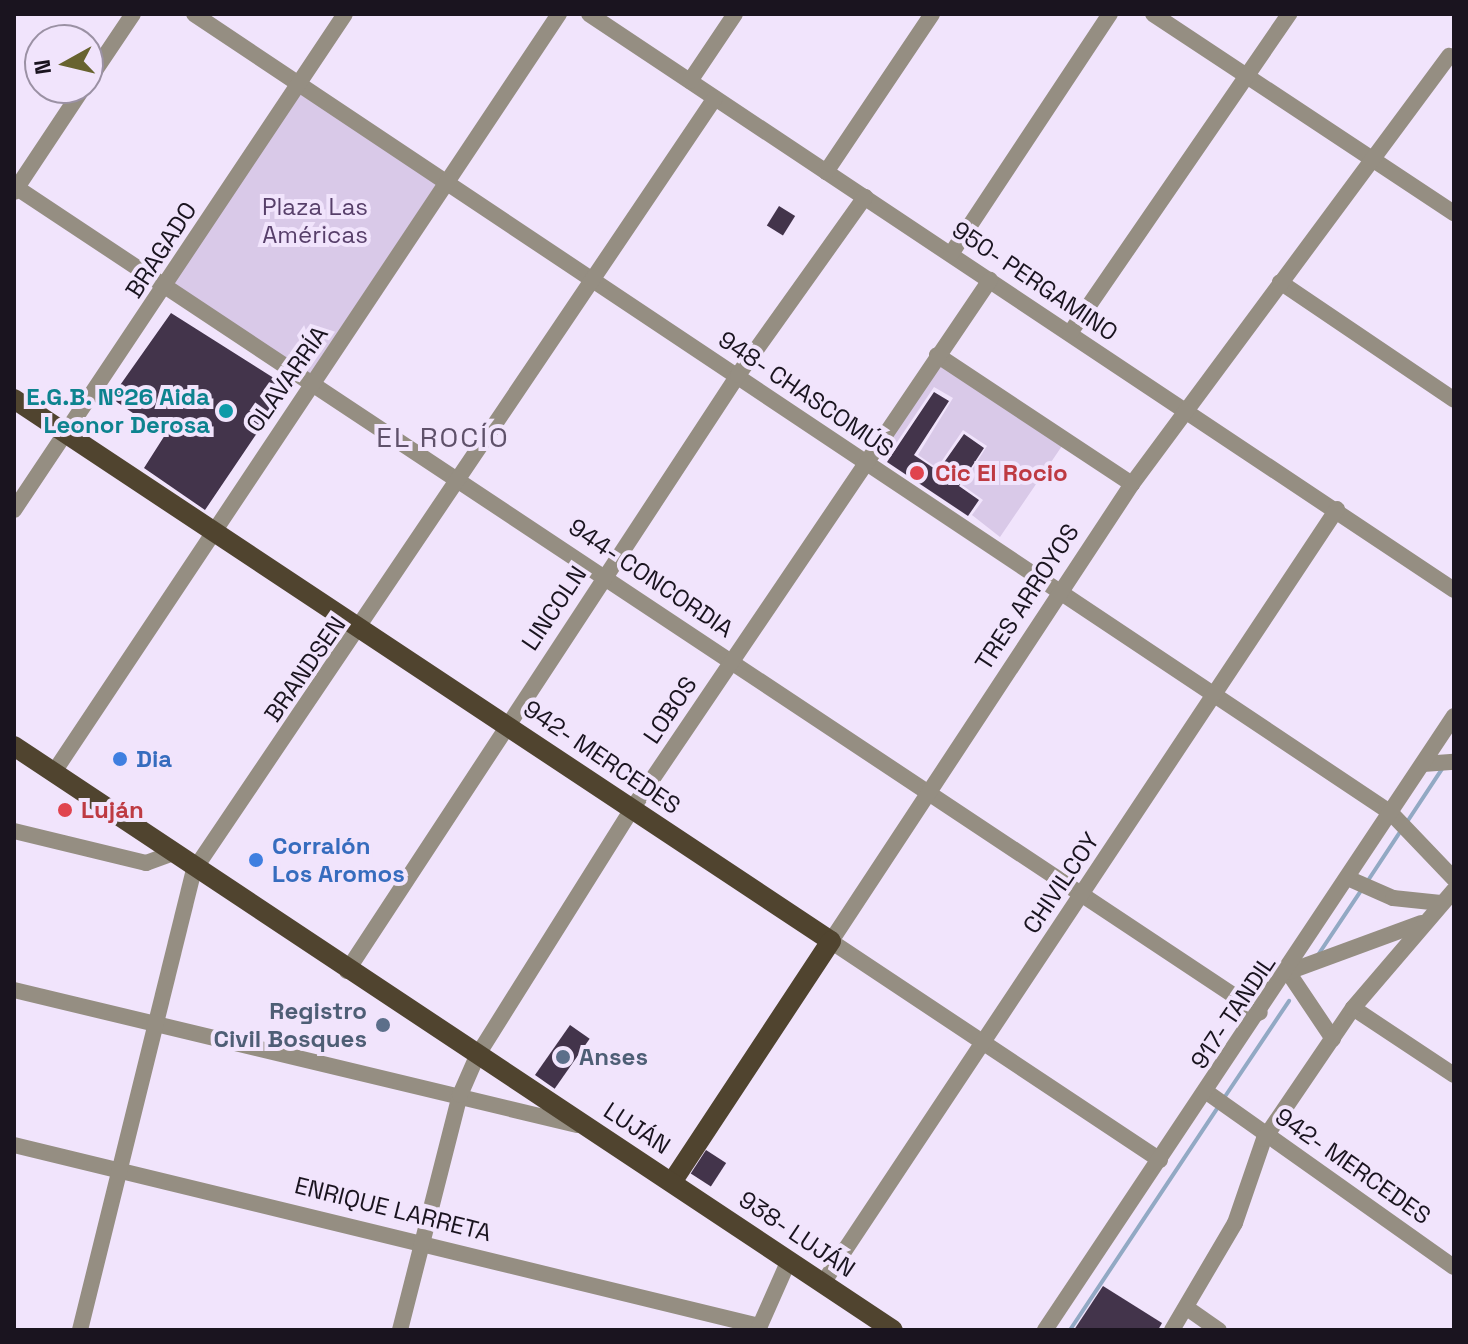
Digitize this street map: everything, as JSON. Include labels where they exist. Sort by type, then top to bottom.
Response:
[{"type":"main road","name":"942- MERCEDES","points":[[14,399],[831,941]]},
{"type":"main road","name":"LUJÁN","points":[[14,746],[194,870],[672,1182]]},
{"type":"main road","name":"TRES ARROYOS","points":[[672,1182],[831,941]]},
{"type":"main road","name":"938- LUJÁN","points":[[672,1182],[893,1330]]},
{"type":"street","points":[[104,57],[133,14]]},
{"type":"street","name":"948- CHASCOMÚS","points":[[194,14],[1391,813],[1454,879]]},
{"type":"street","name":"BRAGADO","points":[[14,510],[167,287],[345,14]]},
{"type":"street","name":"OLAVARRÍA","points":[[54,772],[211,530],[315,382],[559,14]]},
{"type":"street","name":"950- PERGAMINO","points":[[589,14],[1337,509],[1454,590]]},
{"type":"street","points":[[690,81],[735,14]]},
{"type":"street","points":[[826,172],[932,14]]},
{"type":"street","points":[[951,254],[1110,14]]},
{"type":"street","points":[[1153,14],[1454,213]]},
{"type":"street","points":[[1070,333],[1243,74],[1289,14]]},
{"type":"street","name":"TRES ARROYOS","points":[[831,941],[931,794],[1132,484],[1449,56]]},
{"type":"street","name":"BRANDSEN","points":[[80,1330],[194,870],[362,630],[458,478],[715,98]]},
{"type":"street","points":[[15,188],[72,104]]},
{"type":"street","name":"944- CONCORDIA","points":[[15,188],[315,382],[1260,1013]]},
{"type":"street","name":"LINCOLN","points":[[347,971],[505,724],[738,375],[865,197]]},
{"type":"street","name":"LOBOS","points":[[400,1330],[460,1095],[477,1056],[632,809],[990,280]]},
{"type":"street","points":[[1280,282],[1454,400]]},
{"type":"street","points":[[937,355],[1132,484]]},
{"type":"street","name":"CHIVILCOY","points":[[823,1283],[1337,509]]},
{"type":"street","name":"917- TANDIL","points":[[1045,1330],[1160,1160],[1216,1099],[1260,1013],[1288,972],[1360,884],[1391,813],[1454,716]]},
{"type":"street","points":[[1423,764],[1454,762]]},
{"type":"street","points":[[14,831],[146,863],[171,854]]},
{"type":"street","points":[[1360,884],[1441,903]]},
{"type":"street","points":[[1172,1330],[1235,1223],[1264,1139],[1353,1008],[1421,923],[1454,890]]},
{"type":"street","points":[[1333,1039],[1288,972],[1421,923]]},
{"type":"street","name":"942- MERCEDES","points":[[831,941],[1160,1160]]},
{"type":"street","points":[[14,990],[159,1021],[590,1128]]},
{"type":"street","points":[[1353,1008],[1454,1075]]},
{"type":"street","name":"942- MERCEDES","points":[[1216,1099],[1264,1139],[1454,1267]]},
{"type":"street","name":"ENRIQUE LARRETA","points":[[14,1145],[421,1239],[758,1328]]},
{"type":"street","points":[[758,1328],[789,1260]]},
{"type":"street","points":[[1187,1308],[1219,1330]]},
{"type":"green space","name":"Plaza Las Américas","points":[[297,84],[448,182],[317,384],[166,286]]},
{"type":"green space","points":[[939,364],[1062,446],[1000,537],[972,515],[983,500],[962,485],[987,446],[963,430],[937,468],[918,455],[953,398],[934,387],[885,460],[878,455]]},
{"type":"building","points":[[779,206],[795,216],[783,236],[767,226]]},
{"type":"building","name":"E.G.B. Nº26 Aida Leonor Derosa","points":[[171,313],[288,387],[205,510],[144,468],[165,435],[111,398]]},
{"type":"building","points":[[934,392],[949,401],[914,455],[938,471],[964,434],[984,448],[959,486],[979,500],[968,516],[887,462]]},
{"type":"building","name":"Anses","points":[[570,1025],[590,1039],[555,1089],[535,1075]]},
{"type":"building","points":[[706,1150],[726,1163],[711,1187],[691,1173]]},
{"type":"building","points":[[1103,1286],[1162,1323],[1158,1330],[1074,1330]]},
{"type":"waterway","points":[[1407,822],[1442,769]]},
{"type":"waterway","points":[[1367,882],[1402,829]]},
{"type":"waterway","points":[[1318,955],[1362,889]]},
{"type":"waterway","points":[[1224,1098],[1289,1001]]},
{"type":"waterway","points":[[1070,1330],[1219,1106]]},
{"type":"place","name":"E.G.B. Nº26 Aida Leonor Derosa","points":[[226,411]]},
{"type":"place","name":"Cic El Rocio","points":[[917,473]]},
{"type":"place","name":"Dia","points":[[120,759]]},
{"type":"place","name":"Luján","points":[[65,810]]},
{"type":"place","name":"Corralón Los Aromos","points":[[256,860]]},
{"type":"place","name":"Registro Civil Bosques","points":[[383,1025]]},
{"type":"place","name":"Anses","points":[[563,1057]]},
{"type":"district","name":"EL ROCÍO","points":[[443,437]]}]
